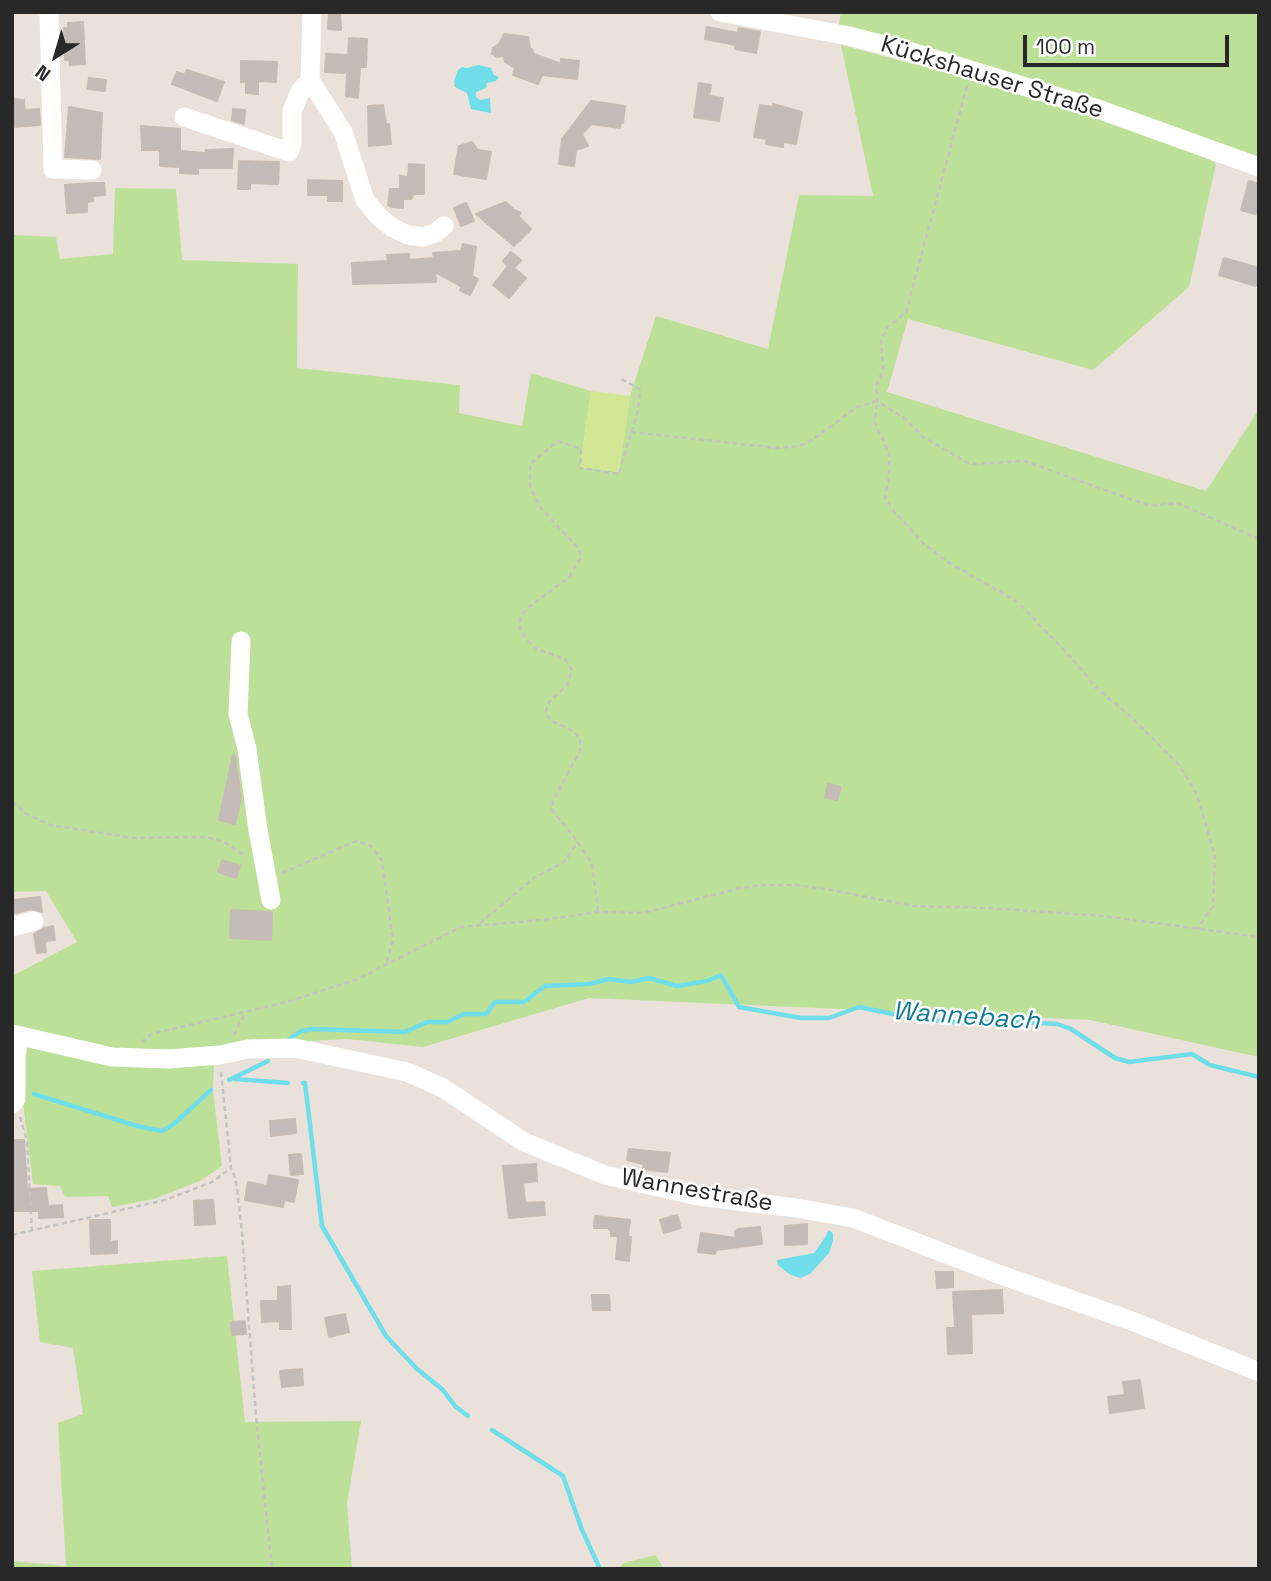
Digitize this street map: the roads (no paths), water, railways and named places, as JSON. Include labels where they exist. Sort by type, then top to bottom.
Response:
[{"type":"street","points":[[49,12],[54,169],[92,170]]},
{"type":"street","points":[[312,12],[310,80],[343,132],[365,200],[379,217],[408,235],[423,237],[444,226]]},
{"type":"street","name":"Kückshauser Straße","points":[[720,12],[849,36],[971,70],[1095,108],[1259,167]]},
{"type":"street","points":[[184,117],[289,152],[292,143],[292,111],[310,80]]},
{"type":"street","points":[[241,641],[237,714],[247,749],[271,900]]},
{"type":"street","points":[[12,927],[34,921]]},
{"type":"street","points":[[14,1101],[16,1035]]},
{"type":"street","name":"Wannestraße","points":[[16,1035],[112,1057],[131,1058],[169,1059],[220,1055],[248,1049],[295,1048],[407,1072],[443,1088],[524,1142],[605,1175],[698,1196],[833,1213],[863,1221],[999,1274],[1151,1328],[1259,1372]]},
{"type":"water","points":[[479,65],[491,68],[494,75],[499,77],[496,81],[487,83],[486,88],[476,92],[476,97],[480,100],[490,98],[491,113],[471,109],[467,93],[455,87],[458,70]]},
{"type":"water","points":[[828,1230],[833,1233],[829,1253],[810,1274],[800,1278],[789,1274],[778,1265],[777,1260],[814,1253]]},
{"type":"waterway","name":"Wannebach","points":[[285,1042],[301,1031],[313,1029],[405,1032],[427,1022],[447,1022],[464,1014],[486,1014],[495,1002],[524,1002],[545,986],[589,984],[609,979],[631,982],[649,978],[677,986],[707,981],[721,975],[739,1007],[801,1018],[829,1018],[859,1007],[917,1019],[964,1023],[1004,1021],[1057,1024],[1071,1029],[1115,1058],[1129,1062],[1192,1054],[1210,1065],[1259,1077]]},
{"type":"waterway","name":"Wannebach","points":[[229,1080],[268,1061]]},
{"type":"waterway","points":[[235,1079],[288,1083]]},
{"type":"waterway","points":[[303,1083],[322,1226],[386,1336],[468,1416]]},
{"type":"waterway","name":"Wannebach","points":[[34,1094],[137,1126],[162,1131],[174,1124],[211,1090]]},
{"type":"waterway","points":[[492,1430],[563,1476],[582,1530],[600,1569]]}]
